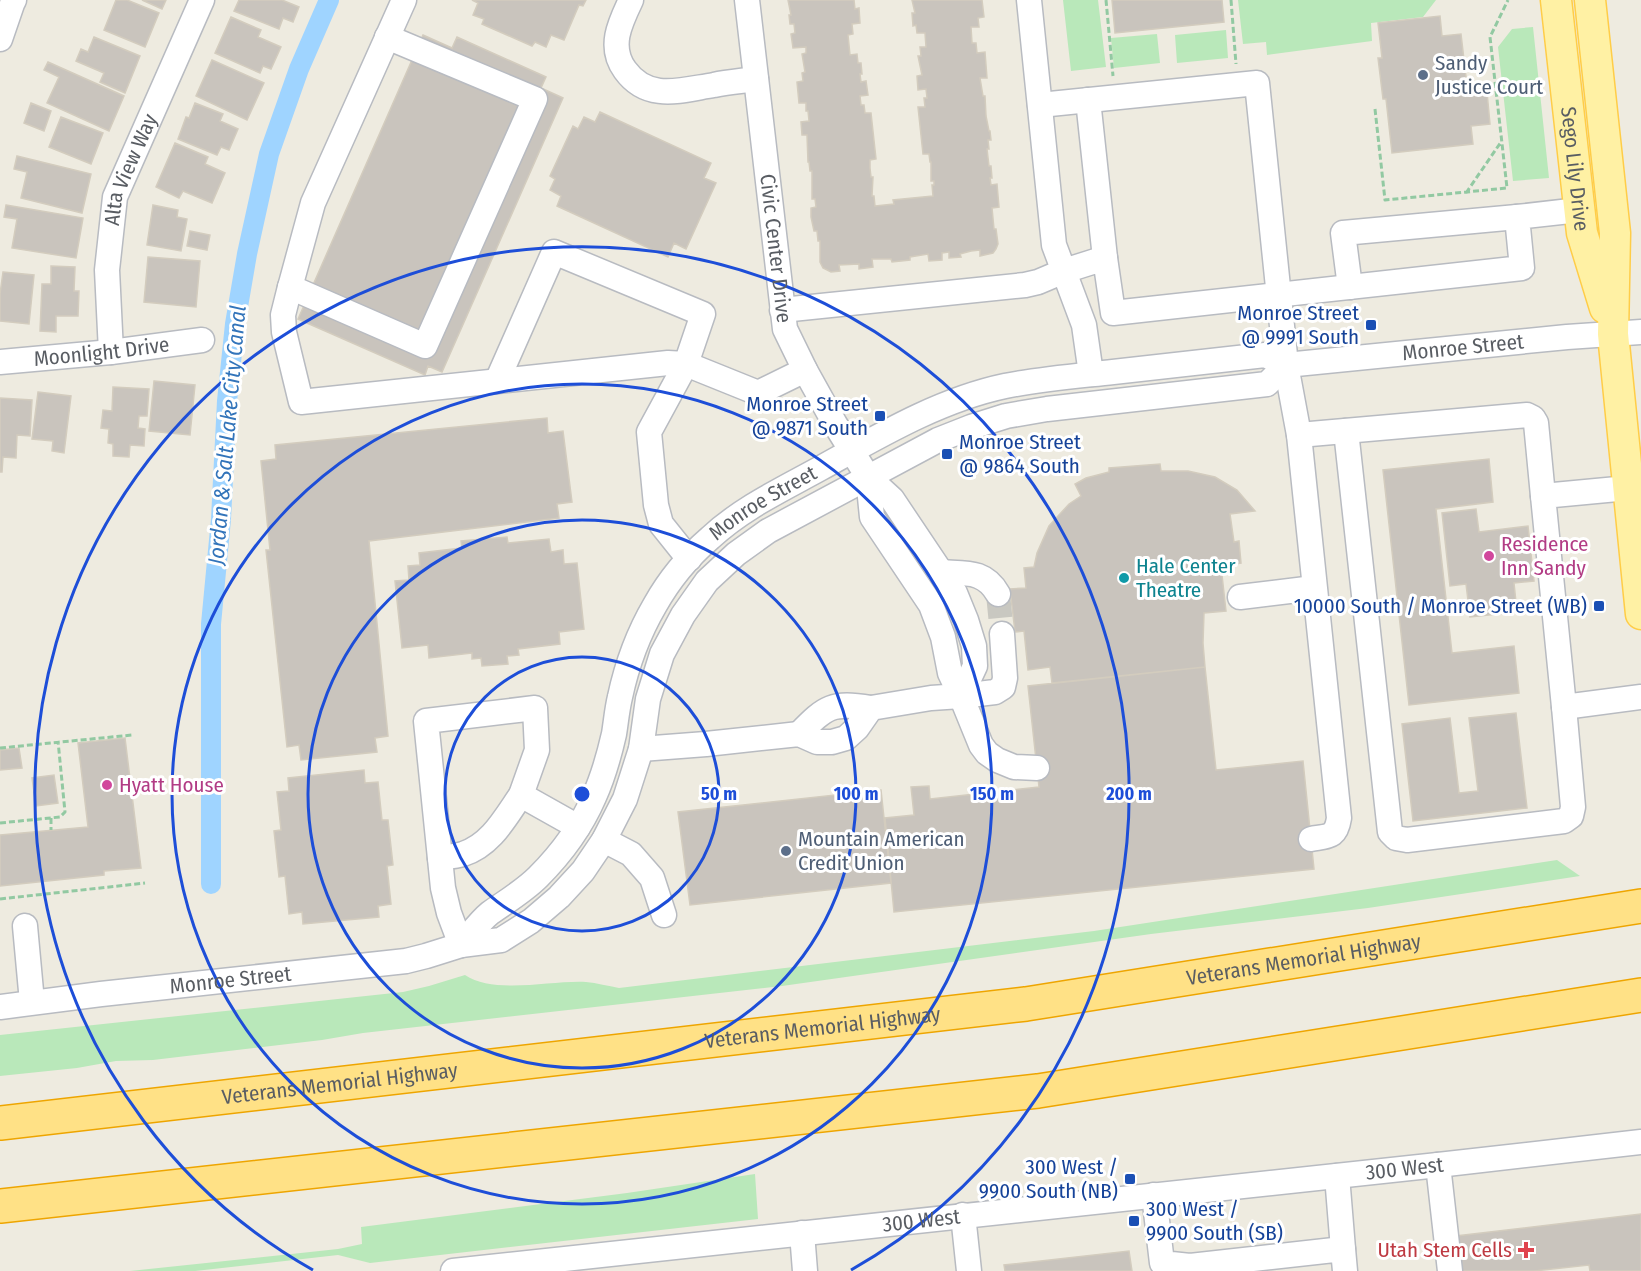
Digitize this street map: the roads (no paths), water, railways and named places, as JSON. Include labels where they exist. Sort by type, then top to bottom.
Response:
[{"type":"highway","name":"Veterans Memorial Highway","points":[[0,1123],[1026,1004],[1641,906]]},
{"type":"highway","points":[[0,1206],[1038,1091],[1641,994]]},
{"type":"main road","name":"Sego Lily Drive","points":[[1556,0],[1582,234],[1627,333]]},
{"type":"main road","points":[[1592,14],[1604,0]]},
{"type":"main road","name":"Sego Lily Drive","points":[[1592,14],[1614,233],[1627,333],[1629,488],[1641,614]]},
{"type":"street","points":[[0,39],[14,0]]},
{"type":"street","name":"Alta View Way","points":[[111,352],[107,270],[115,197],[202,0]]},
{"type":"street","points":[[404,0],[314,202],[290,287],[284,315],[284,332],[302,402],[668,363],[686,364],[758,393],[805,370]]},
{"type":"street","points":[[631,0],[619,25],[616,43],[618,61],[639,85],[654,91],[672,92],[756,79]]},
{"type":"street","name":"Civic Center Drive","points":[[747,0],[785,329],[835,424],[868,477]]},
{"type":"street","points":[[1029,0],[1054,245],[1084,325],[1091,374]]},
{"type":"street","points":[[290,287],[424,346],[535,99],[387,37]]},
{"type":"street","points":[[1040,105],[1257,83],[1286,365],[1299,435],[1339,818],[1337,829],[1329,836],[1311,839]]},
{"type":"street","points":[[1088,100],[1113,313],[1522,268],[1517,217]]},
{"type":"street","points":[[1350,287],[1343,233],[1579,210]]},
{"type":"street","points":[[497,381],[554,252],[704,314],[686,364],[649,432],[656,505],[661,524],[689,559]]},
{"type":"street","points":[[782,310],[1025,285],[1106,258]]},
{"type":"street","name":"Monroe Street","points":[[461,945],[488,915],[513,899],[537,878],[560,854],[578,827],[594,797],[606,766],[628,664],[641,632],[670,581],[711,537],[736,517],[852,451],[920,416],[960,400],[1003,387],[1091,374],[1265,355],[1286,365],[1627,333]]},
{"type":"street","name":"Moonlight Drive","points":[[0,362],[111,352],[202,340]]},
{"type":"street","name":"Monroe Street","points":[[0,1007],[394,962],[426,957],[461,945],[501,940],[531,921],[558,897],[583,871],[604,840],[625,799],[641,749],[648,699],[662,654],[682,615],[707,581],[736,554],[768,531],[938,440],[971,427],[1006,416],[1047,409],[1267,384],[1286,365]]},
{"type":"street","points":[[1299,435],[1527,415],[1533,418],[1536,423],[1573,807],[1571,816],[1564,821],[1407,840],[1396,838],[1390,832],[1346,431]]},
{"type":"street","points":[[868,477],[891,499],[955,593],[974,646],[975,666],[962,696]]},
{"type":"street","points":[[868,477],[872,517],[931,605],[943,637],[950,673],[962,696],[981,745],[997,760],[1014,767],[1037,768]]},
{"type":"street","points":[[1543,496],[1629,488]]},
{"type":"street","points":[[922,591],[941,575],[975,574],[986,579],[998,594]]},
{"type":"street","points":[[1240,597],[1314,588]]},
{"type":"street","points":[[799,734],[826,709],[835,706],[871,708],[931,698],[995,692],[1003,687],[1005,678],[1002,634]]},
{"type":"street","points":[[1564,707],[1641,697]]},
{"type":"street","points":[[440,858],[462,855],[477,848],[491,837],[521,795],[537,750],[535,708],[426,721],[443,888],[449,913],[461,945]]},
{"type":"street","points":[[641,749],[799,734],[817,742],[832,742],[846,738],[857,728],[871,708]]},
{"type":"street","points":[[521,795],[578,827]]},
{"type":"street","points":[[604,840],[631,854],[652,878],[664,915]]},
{"type":"street","points":[[25,926],[32,1002]]},
{"type":"street","name":"300 West","points":[[453,1271],[523,1267],[802,1233],[1641,1142]]},
{"type":"street","points":[[1438,1165],[1450,1271]]},
{"type":"street","points":[[1154,1195],[1162,1263],[1190,1266],[1344,1260],[1337,1176]]},
{"type":"street","points":[[963,1215],[969,1271]]},
{"type":"street","points":[[802,1233],[805,1271]]},
{"type":"waterway","name":"Jordan & Salt Lake City Canal","points":[[211,884],[211,624],[221,519],[227,401],[235,324],[247,254],[269,154],[299,69],[329,0]]},
{"type":"tunnel","points":[[998,594],[1002,634]]},
{"type":"place","name":"Sandy Justice Court","points":[[1423,75]]},
{"type":"place","name":"Monroe Street @ 9991 South","points":[[1371,325]]},
{"type":"place","name":"Monroe Street @ 9871 South","points":[[880,416]]},
{"type":"place","name":"Monroe Street @ 9864 South","points":[[947,454]]},
{"type":"place","name":"Residence Inn Sandy","points":[[1489,556]]},
{"type":"place","name":"Hale Center Theatre","points":[[1124,578]]},
{"type":"place","name":"10000 South / Monroe Street (WB)","points":[[1599,606]]},
{"type":"place","name":"Hyatt House","points":[[107,785]]},
{"type":"place","name":"Mountain American Credit Union","points":[[786,851]]},
{"type":"place","name":"300 West / 9900 South (NB)","points":[[1130,1179]]},
{"type":"place","name":"300 West / 9900 South (SB)","points":[[1134,1221]]},
{"type":"place","name":"Utah Stem Cells","points":[[1526,1250]]}]
